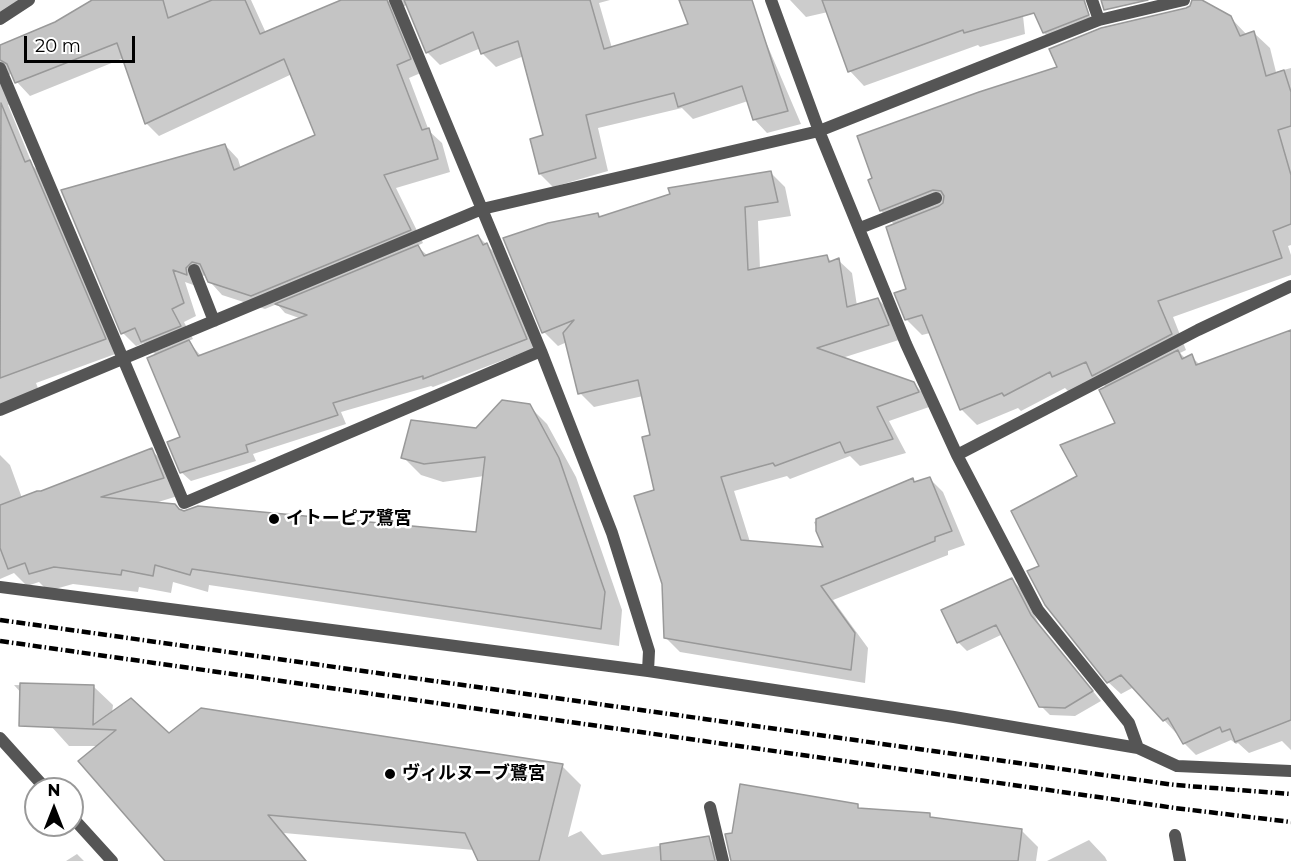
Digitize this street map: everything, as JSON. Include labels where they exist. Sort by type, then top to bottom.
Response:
[{"type":"street","points":[[0,19],[29,0]]},
{"type":"street","points":[[395,0],[541,351],[612,533],[649,651],[648,671]]},
{"type":"street","points":[[771,0],[819,131],[906,344],[957,455],[1038,609],[1129,723],[1138,748]]},
{"type":"street","points":[[1092,0],[1099,20]]},
{"type":"street","points":[[0,410],[482,209],[819,131],[1099,20],[1184,0]]},
{"type":"street","points":[[0,68],[184,502],[541,351]]},
{"type":"street","points":[[860,228],[936,198]]},
{"type":"street","points":[[194,270],[214,321]]},
{"type":"street","points":[[957,455],[1198,330],[1291,286]]},
{"type":"street","points":[[0,587],[648,671],[966,719],[1138,748],[1177,766],[1291,771]]},
{"type":"street","points":[[0,738],[35,777]]},
{"type":"street","points":[[710,807],[723,861]]},
{"type":"street","points":[[84,830],[112,861]]},
{"type":"street","points":[[1175,834],[1180,861]]},
{"type":"building","points":[[92,0],[163,0],[168,18],[212,0],[245,0],[260,34],[341,0],[387,0],[411,59],[397,65],[422,130],[429,128],[438,159],[384,175],[411,230],[251,296],[208,282],[200,264],[192,262],[186,268],[187,275],[173,270],[184,303],[172,309],[181,326],[141,342],[135,328],[121,334],[61,190],[225,144],[234,170],[315,135],[284,59],[145,124],[117,43],[15,83],[7,64],[0,60],[0,45],[55,22]]},
{"type":"building","points":[[404,0],[590,0],[604,49],[688,24],[679,0],[752,0],[788,111],[753,120],[742,86],[678,107],[674,93],[586,115],[596,158],[539,174],[530,139],[543,135],[518,41],[481,54],[473,32],[426,53]]},
{"type":"building","points":[[822,0],[1084,0],[1089,15],[1043,33],[1034,13],[964,33],[963,30],[848,72]]},
{"type":"building","points":[[1101,0],[1148,0],[1104,10]]},
{"type":"building","points":[[1192,0],[1202,0],[1231,16],[1240,36],[1254,31],[1266,76],[1284,70],[1291,92],[1291,126],[1278,130],[1291,175],[1291,224],[1273,231],[1282,258],[1158,301],[1172,334],[1092,376],[1086,362],[1052,377],[1050,372],[1004,396],[1002,393],[960,410],[922,315],[905,320],[894,293],[906,289],[886,227],[939,206],[943,203],[944,196],[941,191],[933,190],[880,211],[868,180],[872,178],[857,136],[979,92],[1057,67],[1049,49],[1101,28],[1186,8],[1190,6]]},
{"type":"building","points":[[1,103],[25,162],[30,160],[106,339],[0,378]]},
{"type":"building","points":[[771,171],[778,202],[745,207],[748,270],[827,255],[829,262],[839,258],[847,307],[878,298],[889,325],[817,348],[914,382],[919,392],[877,407],[893,439],[845,453],[840,442],[775,466],[773,463],[721,477],[741,540],[823,547],[816,531],[816,519],[913,478],[914,482],[930,477],[952,531],[935,537],[935,541],[821,586],[855,633],[851,670],[664,638],[662,584],[634,496],[654,490],[642,437],[650,435],[638,380],[578,394],[563,333],[574,320],[542,333],[503,238],[548,223],[598,213],[599,217],[670,194],[668,188]]},
{"type":"building","points":[[478,235],[483,245],[487,243],[527,339],[423,379],[423,376],[333,403],[338,415],[246,445],[248,452],[180,473],[167,442],[180,437],[147,358],[189,340],[198,356],[307,315],[275,304],[418,245],[424,256]]},
{"type":"building","points":[[1291,330],[1291,720],[1235,742],[1230,729],[1222,732],[1220,727],[1183,744],[1168,718],[1163,721],[1121,675],[1107,683],[1045,605],[1027,571],[1039,566],[1011,511],[1077,476],[1060,445],[1115,423],[1099,390],[1178,350],[1182,359],[1192,354],[1196,365]]},
{"type":"building","name":"イトーピア鷺宮","points":[[502,400],[530,404],[559,458],[605,592],[601,629],[192,569],[190,575],[155,565],[153,576],[122,570],[121,575],[54,567],[29,574],[25,563],[8,569],[0,548],[0,505],[152,448],[164,478],[101,497],[175,504],[184,511],[198,506],[476,532],[485,457],[424,464],[401,458],[411,420],[476,428]]},
{"type":"building","points":[[1012,578],[1031,615],[1093,691],[1065,708],[1039,707],[996,625],[957,643],[941,610]]},
{"type":"building","name":"ヴィルヌーブ鷺宮","points":[[20,683],[94,685],[93,725],[131,698],[169,733],[201,708],[563,764],[539,861],[478,861],[465,833],[268,815],[306,861],[165,861],[78,761],[116,730],[19,726]]},
{"type":"building","points":[[740,784],[858,804],[858,808],[930,813],[930,817],[1022,829],[1018,861],[731,861],[725,834],[732,833]]},
{"type":"building","points":[[709,836],[715,861],[661,861],[660,844]]},
{"type":"railway","points":[[0,620],[1175,785],[1291,794]]},
{"type":"railway","points":[[0,641],[1175,808],[1291,822]]},
{"type":"place","name":"イトーピア鷺宮","points":[[274,519]]},
{"type":"place","name":"ヴィルヌーブ鷺宮","points":[[390,774]]}]
